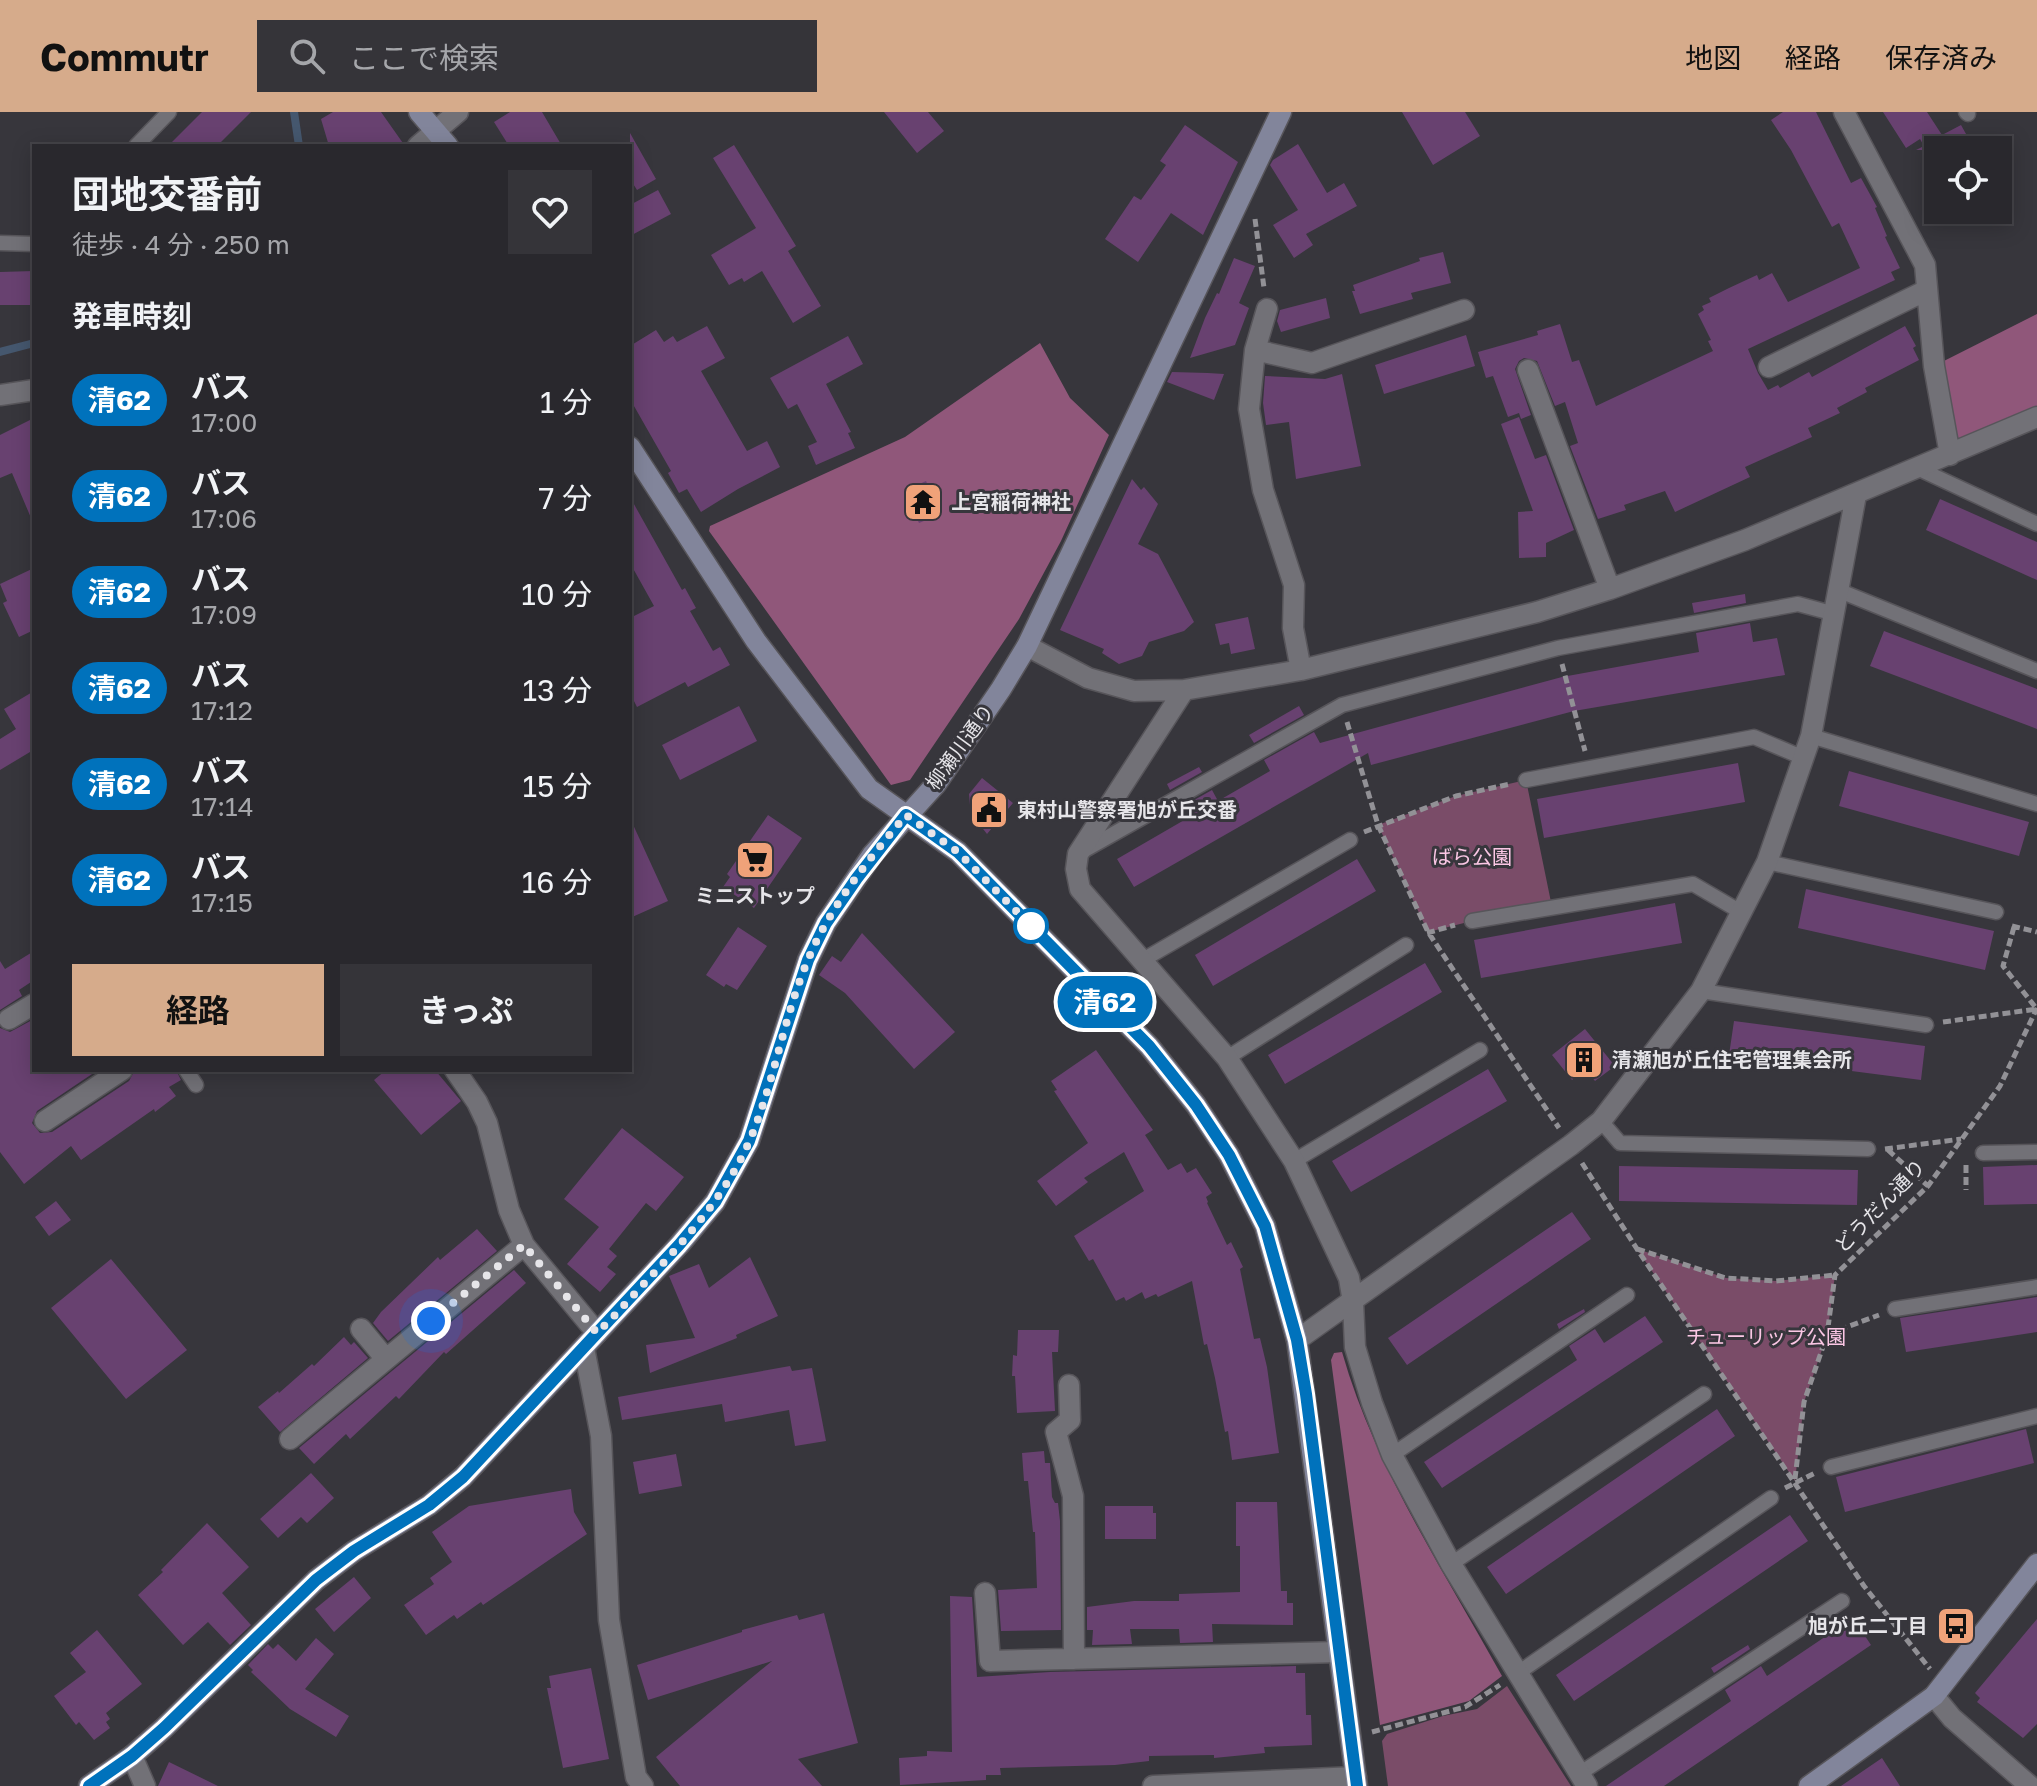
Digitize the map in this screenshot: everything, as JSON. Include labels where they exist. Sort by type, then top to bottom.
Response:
[{"type":"street","points":[[419,112],[443,138],[458,112]]},
{"type":"street","name":"柳瀬川通り","points":[[89,1786],[132,1756],[164,1728],[316,1580],[354,1551],[429,1505],[463,1477],[715,1202],[749,1141],[808,960],[826,923],[906,815],[936,784],[1027,646],[1281,112]]},
{"type":"street","points":[[1844,112],[1925,265],[1934,366],[1950,455]]},
{"type":"street","points":[[1769,367],[1927,290]]},
{"type":"street","points":[[1267,309],[1255,350],[1249,409],[1263,490],[1294,585],[1293,628],[1301,670]]},
{"type":"street","points":[[1255,350],[1312,363],[1464,310]]},
{"type":"street","points":[[1528,370],[1610,589]]},
{"type":"street","points":[[0,395],[32,390]]},
{"type":"street","points":[[1027,646],[1088,678],[1134,691],[1184,690],[1301,670],[1537,612],[1610,589],[1745,540],[2037,417]]},
{"type":"street","points":[[632,450],[756,641],[869,789],[958,852],[1149,1046],[1196,1105],[1229,1155],[1265,1226],[1297,1340],[1357,1782],[1153,1786]]},
{"type":"street","points":[[1297,1340],[1601,1121],[1701,991],[1767,862],[1811,736],[1856,495]]},
{"type":"street","points":[[1184,690],[1078,854],[1076,869],[1080,889],[1227,1058],[1294,1161],[1349,1278],[1355,1347],[1392,1455],[1451,1564],[1583,1780]]},
{"type":"street","points":[[9,1019],[32,1005]]},
{"type":"street","points":[[45,1121],[119,1072]]},
{"type":"street","points":[[456,1072],[487,1123],[509,1210],[524,1245],[591,1340],[601,1436],[609,1620],[633,1783]]},
{"type":"street","points":[[290,1439],[524,1245]]},
{"type":"street","points":[[361,1329],[385,1358]]},
{"type":"street","points":[[1069,1385],[1070,1420],[1056,1432],[1073,1496],[1074,1659]]},
{"type":"street","points":[[1809,1786],[1939,1691],[2033,1579]]},
{"type":"street","points":[[985,1593],[990,1661],[1339,1652]]},
{"type":"street","points":[[1939,1691],[1952,1718],[2030,1786]]},
{"type":"street","points":[[132,1756],[145,1786]]},
{"type":"lane","points":[[138,144],[161,115]]},
{"type":"lane","points":[[0,243],[32,244]]},
{"type":"lane","points":[[1917,468],[2037,524]]},
{"type":"lane","points":[[1840,591],[2037,671]]},
{"type":"lane","points":[[1078,854],[1342,705],[1558,648],[1798,604],[1835,614]]},
{"type":"lane","points":[[1811,736],[2037,804]]},
{"type":"lane","points":[[1526,780],[1754,737],[1804,758]]},
{"type":"lane","points":[[1141,961],[1350,840]]},
{"type":"lane","points":[[1767,862],[1996,912]]},
{"type":"lane","points":[[1472,921],[1693,884],[1741,912]]},
{"type":"lane","points":[[1227,1058],[1406,945]]},
{"type":"lane","points":[[1701,991],[1926,1025]]},
{"type":"lane","points":[[1294,1161],[1480,1050]]},
{"type":"lane","points":[[187,1072],[196,1085]]},
{"type":"lane","points":[[1601,1121],[1620,1143],[1868,1149]]},
{"type":"lane","points":[[1983,1153],[2037,1152]]},
{"type":"lane","points":[[1895,1309],[2037,1287]]},
{"type":"lane","points":[[1392,1455],[1627,1295]]},
{"type":"lane","points":[[1451,1564],[1704,1394]]},
{"type":"lane","points":[[1831,1467],[2037,1416]]},
{"type":"lane","points":[[1518,1673],[1771,1498]]},
{"type":"lane","points":[[1583,1780],[1842,1601]]},
{"type":"path","points":[[1242,191],[1254,210],[1267,309]]},
{"type":"path","points":[[1558,648],[1589,768]]},
{"type":"path","points":[[1342,705],[1378,825],[1428,932],[1637,1249],[1864,1586],[1939,1691]]},
{"type":"path","points":[[1378,825],[1456,796],[1526,780]]},
{"type":"path","points":[[1996,912],[2014,927],[2037,932]]},
{"type":"path","points":[[1428,932],[1472,921]]},
{"type":"path","points":[[2014,927],[2003,966],[2037,1008]]},
{"type":"path","points":[[1926,1025],[2037,1008]]},
{"type":"path","name":"どうだん通り","points":[[1795,1481],[1804,1402],[1827,1335],[1835,1275],[1928,1186],[1960,1137],[2000,1086],[2037,1008]]},
{"type":"path","points":[[1868,1149],[1887,1149],[1960,1137]]},
{"type":"path","points":[[1887,1149],[1928,1186]]},
{"type":"path","points":[[1637,1249],[1726,1278],[1776,1281],[1835,1275]]},
{"type":"path","points":[[1827,1335],[1895,1309]]},
{"type":"path","points":[[1351,1738],[1465,1707],[1518,1673]]},
{"type":"green space","name":"ばら公園","points":[[1526,780],[1552,907],[1428,932],[1378,825],[1456,796]]},
{"type":"green space","name":"チューリップ公園","points":[[1637,1249],[1726,1278],[1776,1281],[1835,1275],[1827,1335],[1804,1402],[1795,1481]]},
{"type":"green space","points":[[1507,1686],[1571,1786],[1388,1786],[1382,1741],[1387,1734],[1477,1709]]},
{"type":"shaded area","points":[[2037,314],[2037,417],[1950,455],[1934,366]]},
{"type":"shaded area","points":[[1040,343],[1070,398],[1109,435],[1061,541],[1019,619],[910,780],[891,785],[709,531],[710,526],[905,437]]},
{"type":"shaded area","points":[[1342,1352],[1356,1395],[1392,1478],[1502,1676],[1469,1701],[1380,1725],[1331,1360],[1334,1353]]},
{"type":"building","points":[[202,112],[251,112],[219,144],[170,144]]},
{"type":"building","points":[[333,112],[381,112],[404,144],[328,144],[321,119]]},
{"type":"building","points":[[510,112],[542,112],[561,144],[508,144],[494,122]]},
{"type":"building","points":[[884,112],[928,112],[944,131],[917,153]]},
{"type":"building","points":[[1402,112],[1465,112],[1480,136],[1433,165]]},
{"type":"building","points":[[1783,112],[1816,112],[1851,183],[1861,178],[1877,207],[1885,237],[1900,268],[1891,272],[1895,280],[1748,349],[1758,373],[1768,390],[1778,385],[1780,388],[1809,372],[1812,377],[1905,326],[1916,346],[1913,348],[1919,360],[1865,388],[1867,392],[1837,408],[1840,413],[1808,428],[1812,437],[1745,467],[1750,477],[1675,512],[1665,491],[1624,505],[1626,510],[1598,519],[1570,446],[1578,443],[1565,402],[1555,406],[1537,361],[1524,358],[1515,369],[1531,415],[1521,419],[1519,413],[1508,417],[1493,376],[1486,378],[1478,352],[1538,335],[1537,331],[1560,324],[1572,362],[1579,360],[1596,406],[1713,351],[1698,314],[1704,310],[1702,306],[1711,302],[1709,298],[1757,275],[1759,280],[1772,273],[1788,302],[1860,268],[1839,223],[1832,227],[1791,150],[1771,120]]},
{"type":"building","points":[[1883,112],[1927,112],[1942,135],[1961,125],[1967,136],[1924,136],[1924,146],[1920,139],[1906,148]]},
{"type":"building","points":[[1185,125],[1238,162],[1203,235],[1171,213],[1138,262],[1105,239],[1134,196],[1141,200],[1166,165],[1160,161]]},
{"type":"building","points":[[630,133],[656,179],[637,190],[632,182]]},
{"type":"building","points":[[1298,144],[1327,193],[1344,183],[1357,206],[1306,234],[1313,245],[1294,258],[1273,225],[1298,210],[1270,165]]},
{"type":"building","points":[[734,145],[796,246],[788,251],[821,306],[793,323],[762,271],[744,282],[742,278],[729,285],[711,255],[756,228],[713,158]]},
{"type":"building","points":[[658,190],[671,214],[632,235],[632,204]]},
{"type":"building","points":[[1443,252],[1451,283],[1411,293],[1413,299],[1360,314],[1353,285],[1420,261],[1419,258]]},
{"type":"building","points":[[1234,258],[1255,266],[1239,303],[1249,308],[1235,345],[1190,358],[1205,318]]},
{"type":"building","points":[[32,271],[32,305],[0,305],[0,272]]},
{"type":"building","points":[[1326,298],[1330,318],[1281,332],[1277,321],[1280,310]]},
{"type":"building","points":[[707,326],[725,358],[701,371],[747,451],[767,441],[780,467],[701,512],[687,489],[679,493],[668,473],[671,471],[632,403],[632,345],[656,330],[664,342],[673,336],[677,342]]},
{"type":"building","points":[[1466,335],[1475,366],[1384,394],[1375,365]]},
{"type":"building","points":[[848,336],[863,364],[826,384],[851,432],[848,433],[855,448],[816,465],[808,446],[817,442],[797,404],[788,409],[770,378]]},
{"type":"building","points":[[1172,372],[1224,374],[1214,400],[1167,382]]},
{"type":"building","points":[[1342,374],[1361,466],[1296,479],[1289,422],[1266,425],[1263,403],[1265,376],[1325,379]]},
{"type":"building","points":[[1519,417],[1535,459],[1546,455],[1574,530],[1546,543],[1546,557],[1519,558],[1518,512],[1533,511],[1501,424]]},
{"type":"building","points":[[32,419],[32,520],[12,473],[0,478],[0,435]]},
{"type":"building","points":[[1132,479],[1141,490],[1144,487],[1158,504],[1138,544],[1158,554],[1194,622],[1184,631],[1149,642],[1142,656],[1119,664],[1102,653],[1104,649],[1060,630]]},
{"type":"building","name":"上宮稲荷神社","points":[[926,481],[941,514],[919,523],[904,491]]},
{"type":"building","points":[[1940,499],[2037,542],[2037,580],[1926,530]]},
{"type":"building","points":[[632,501],[682,590],[685,588],[696,608],[690,611],[713,651],[720,647],[730,665],[688,687],[685,682],[637,707],[632,697],[632,617],[654,606],[632,567]]},
{"type":"building","points":[[32,569],[32,631],[19,637],[3,603],[7,601],[0,584]]},
{"type":"building","points":[[1745,594],[1746,603],[1694,613],[1692,603]]},
{"type":"building","points":[[1248,617],[1255,649],[1231,654],[1229,643],[1220,645],[1215,624]]},
{"type":"building","points":[[1750,623],[1753,642],[1777,638],[1785,675],[1574,711],[1371,765],[1368,753],[1134,887],[1117,859],[1186,819],[1180,808],[1212,790],[1218,801],[1270,771],[1264,760],[1314,732],[1320,743],[1562,677],[1699,652],[1696,633]]},
{"type":"building","points":[[1884,631],[2037,689],[2037,729],[1870,666]]},
{"type":"building","points":[[32,692],[32,755],[30,752],[0,770],[0,739],[16,729],[4,709]]},
{"type":"building","points":[[739,706],[757,741],[680,780],[662,745]]},
{"type":"building","points":[[1299,706],[1304,715],[1254,743],[1249,735]]},
{"type":"building","points":[[1738,763],[1745,802],[1544,838],[1537,799]]},
{"type":"building","points":[[1199,767],[1202,772],[1170,790],[1167,784]]},
{"type":"building","points":[[1849,771],[2029,822],[2019,856],[1839,806]]},
{"type":"building","name":"東村山警察署旭が丘交番","points":[[982,778],[1013,803],[987,834],[973,816],[969,794]]},
{"type":"building","points":[[768,815],[802,838],[754,908],[723,887],[730,877],[727,874]]},
{"type":"building","points":[[632,822],[668,901],[632,917]]},
{"type":"building","points":[[1357,859],[1376,891],[1213,986],[1195,955]]},
{"type":"building","points":[[1806,889],[1994,931],[1985,970],[1798,928]]},
{"type":"building","points":[[1675,903],[1682,943],[1481,978],[1474,940]]},
{"type":"building","points":[[738,927],[767,946],[737,990],[726,984],[724,987],[706,975]]},
{"type":"building","points":[[862,933],[955,1032],[914,1069],[845,993],[819,975],[832,956],[841,962]]},
{"type":"building","points":[[32,952],[32,981],[19,990],[22,996],[0,1010],[0,961],[5,969]]},
{"type":"building","points":[[1425,963],[1442,992],[1285,1084],[1268,1055]]},
{"type":"building","points":[[32,1020],[32,1072],[95,1072],[37,1111],[32,1123],[40,1133],[52,1132],[129,1081],[134,1072],[177,1072],[181,1080],[169,1087],[176,1096],[81,1160],[71,1146],[24,1184],[0,1152],[0,1028],[10,1032]]},
{"type":"building","points":[[1734,1021],[1925,1046],[1921,1080],[1729,1055]]},
{"type":"building","name":"清瀬旭が丘住宅管理集会所","points":[[1585,1029],[1615,1066],[1595,1081],[1585,1069],[1572,1080],[1552,1055]]},
{"type":"building","points":[[1096,1050],[1153,1130],[1145,1135],[1168,1170],[1181,1163],[1187,1173],[1196,1168],[1212,1193],[1206,1197],[1207,1203],[1227,1245],[1231,1242],[1243,1267],[1240,1269],[1254,1339],[1260,1338],[1267,1367],[1279,1453],[1232,1460],[1228,1431],[1225,1432],[1207,1344],[1204,1345],[1192,1281],[1158,1297],[1156,1294],[1145,1299],[1142,1292],[1126,1301],[1124,1297],[1116,1301],[1093,1259],[1089,1261],[1074,1236],[1144,1191],[1124,1152],[1084,1178],[1088,1182],[1056,1206],[1037,1181],[1088,1143],[1054,1091],[1057,1090],[1051,1081]]},
{"type":"building","points":[[1488,1069],[1507,1101],[1351,1192],[1332,1161]]},
{"type":"building","points":[[384,1072],[437,1072],[461,1101],[421,1135],[374,1080]]},
{"type":"building","points":[[622,1128],[684,1177],[656,1211],[646,1203],[609,1249],[617,1256],[607,1267],[616,1274],[600,1292],[567,1264],[599,1227],[564,1199]]},
{"type":"building","points":[[2037,1165],[2037,1204],[1984,1205],[1983,1167]]},
{"type":"building","points":[[1619,1166],[1858,1170],[1857,1205],[1619,1201]]},
{"type":"building","points":[[56,1201],[71,1220],[49,1236],[35,1217]]},
{"type":"building","points":[[1572,1212],[1591,1239],[1407,1365],[1388,1338]]},
{"type":"building","points":[[477,1229],[497,1251],[388,1341],[373,1323],[381,1312],[438,1257],[440,1260]]},
{"type":"building","points":[[750,1257],[778,1316],[736,1335],[737,1338],[650,1373],[646,1345],[695,1338],[669,1276],[699,1264],[709,1288]]},
{"type":"building","points":[[111,1259],[187,1350],[126,1399],[51,1308]]},
{"type":"building","points":[[514,1270],[526,1283],[446,1354],[444,1352],[399,1399],[396,1396],[350,1439],[346,1434],[314,1464],[299,1448]]},
{"type":"building","points":[[2037,1297],[2037,1332],[1906,1352],[1900,1318]]},
{"type":"building","points":[[1584,1309],[1585,1312],[1559,1329],[1557,1324]]},
{"type":"building","points":[[1645,1316],[1663,1342],[1442,1488],[1424,1462],[1577,1360],[1569,1346],[1595,1329],[1604,1343]]},
{"type":"building","points":[[1018,1330],[1059,1330],[1058,1352],[1052,1352],[1055,1411],[1017,1413],[1015,1376],[1012,1376]]},
{"type":"building","points":[[344,1337],[351,1345],[354,1342],[368,1358],[280,1432],[258,1407],[312,1364],[314,1366]]},
{"type":"building","points":[[790,1366],[792,1371],[812,1368],[826,1441],[795,1446],[789,1410],[725,1422],[722,1404],[622,1420],[618,1397]]},
{"type":"building","points":[[1717,1409],[1735,1436],[1506,1594],[1487,1567]]},
{"type":"building","points":[[2026,1429],[2034,1463],[1845,1512],[1836,1477]]},
{"type":"building","points":[[1044,1451],[1045,1463],[1050,1463],[1052,1497],[1058,1503],[1060,1521],[1061,1630],[1001,1631],[998,1590],[1037,1588],[1035,1532],[1028,1481],[1024,1481],[1022,1453]]},
{"type":"building","points":[[676,1454],[682,1486],[639,1494],[633,1462]]},
{"type":"building","points":[[311,1473],[334,1498],[307,1523],[301,1517],[278,1538],[260,1519]]},
{"type":"building","points":[[571,1489],[574,1512],[587,1534],[483,1605],[481,1602],[457,1619],[454,1615],[426,1635],[404,1605],[434,1584],[430,1578],[452,1562],[432,1532],[469,1506]]},
{"type":"building","points":[[1236,1502],[1277,1502],[1281,1591],[1287,1591],[1287,1603],[1293,1603],[1293,1625],[1212,1624],[1213,1642],[1180,1643],[1179,1629],[1130,1629],[1132,1644],[1092,1645],[1093,1630],[1087,1630],[1087,1607],[1134,1601],[1179,1601],[1179,1594],[1240,1592]]},
{"type":"building","points":[[1105,1506],[1153,1506],[1156,1539],[1105,1539]]},
{"type":"building","points":[[1790,1515],[1808,1541],[1574,1701],[1556,1675]]},
{"type":"building","points":[[207,1523],[249,1567],[222,1593],[251,1625],[230,1645],[208,1622],[183,1645],[138,1595]]},
{"type":"building","points":[[354,1577],[371,1598],[334,1632],[315,1609]]},
{"type":"building","points":[[950,1596],[972,1597],[977,1677],[1050,1672],[1296,1666],[1296,1673],[1305,1673],[1306,1715],[1311,1715],[1312,1745],[1264,1747],[1265,1753],[1214,1758],[1214,1755],[1149,1756],[1149,1761],[1115,1765],[1000,1768],[1001,1775],[986,1775],[986,1780],[900,1785],[899,1758],[927,1756],[927,1751],[952,1752]]},
{"type":"building","points":[[824,1613],[858,1743],[798,1759],[822,1786],[680,1786],[656,1757],[772,1661],[648,1700],[637,1665],[742,1630],[797,1615],[799,1620]]},
{"type":"building","points":[[1853,1618],[1871,1645],[1664,1786],[1606,1786],[1731,1701],[1725,1690],[1761,1666],[1767,1676]]},
{"type":"building","points":[[2037,1619],[2037,1724],[2023,1738],[1977,1702],[1980,1698],[1975,1693]]},
{"type":"building","points":[[97,1630],[142,1684],[106,1713],[110,1728],[94,1740],[79,1722],[76,1725],[54,1696],[86,1672],[70,1653]]},
{"type":"building","points":[[316,1638],[334,1654],[305,1689],[349,1716],[336,1737],[290,1709],[251,1672],[253,1670],[248,1665],[268,1644],[273,1649],[278,1644],[296,1661]]},
{"type":"building","points":[[1748,1645],[1750,1649],[1714,1673],[1711,1668]]},
{"type":"building","points":[[591,1668],[609,1759],[563,1768],[547,1688],[551,1688],[549,1676]]},
{"type":"building","points":[[1882,1758],[1900,1786],[1841,1786]]},
{"type":"building","points":[[169,1762],[218,1786],[158,1786]]},
{"type":"waterway","points":[[294,112],[299,144]]},
{"type":"waterway","points":[[0,352],[32,344]]},
{"type":"bus line","name":"清62","points":[[89,1786],[132,1756],[164,1728],[316,1580],[354,1551],[429,1505],[463,1477],[679,1245],[715,1202],[749,1141],[797,991],[826,923],[872,855],[906,815],[958,852],[1149,1046],[1196,1105],[1229,1155],[1265,1226],[1297,1340],[1306,1394],[1357,1786]]},
{"type":"place","name":"上宮稲荷神社","points":[[923,502]]},
{"type":"place","name":"東村山警察署旭が丘交番","points":[[989,810]]},
{"type":"place","name":"ミニストップ","points":[[755,860]]},
{"type":"place","name":"清瀬旭が丘住宅管理集会所","points":[[1584,1060]]},
{"type":"place","name":"旭が丘二丁目","points":[[1956,1626]]},
{"type":"route","points":[[431,1321],[524,1245],[597,1333],[615,1315],[715,1202],[734,1170],[749,1141],[767,1090],[808,960],[826,923],[872,855],[906,815],[958,852],[1031,926]]}]
